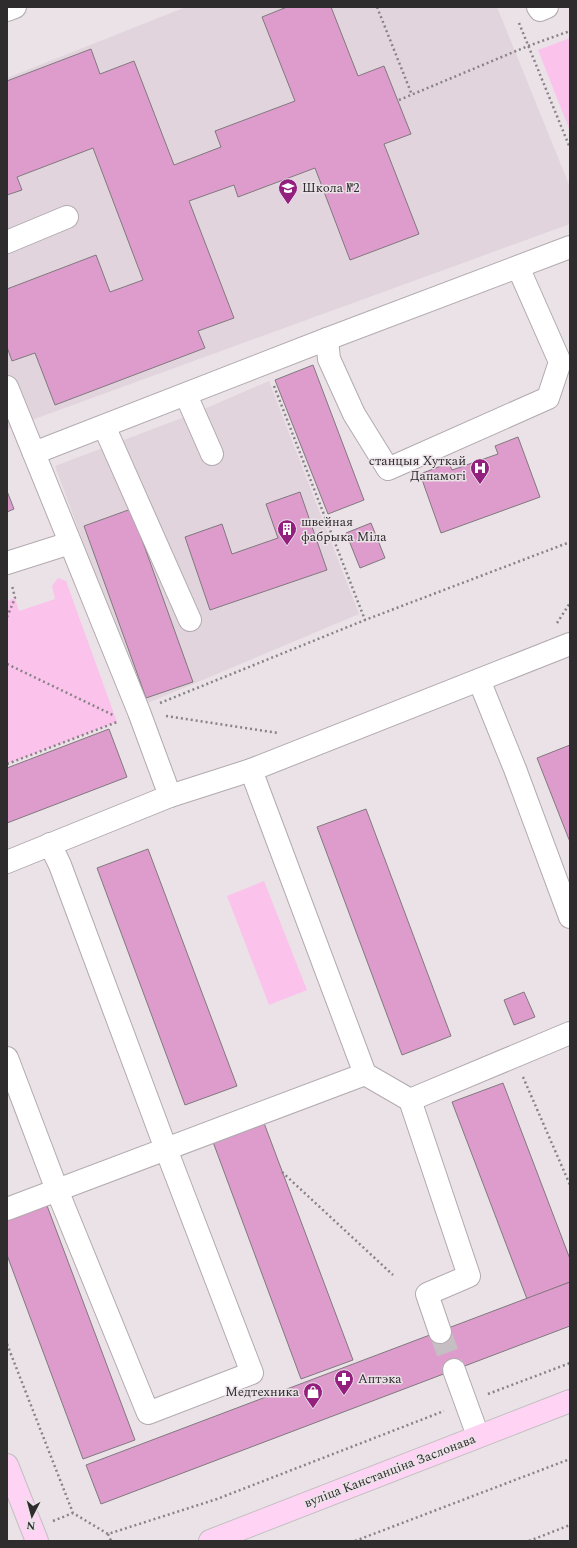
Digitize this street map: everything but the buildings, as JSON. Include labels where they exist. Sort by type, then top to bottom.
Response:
[{"type":"main road","name":"вуліца Канстанціна Заслонава","points":[[210,1541],[570,1401]]},
{"type":"main road","points":[[7,1466],[37,1541]]},
{"type":"lane","points":[[7,10],[15,7]]},
{"type":"lane","points":[[538,7],[540,10],[547,7]]},
{"type":"lane","points":[[7,242],[67,217]]},
{"type":"lane","points":[[34,453],[327,339],[570,248]]},
{"type":"lane","points":[[327,339],[329,359],[354,414],[388,469],[548,398],[560,362],[518,267]]},
{"type":"lane","points":[[7,387],[139,712],[170,796]]},
{"type":"lane","points":[[186,395],[212,454]]},
{"type":"lane","points":[[104,426],[190,620]]},
{"type":"lane","points":[[9,571],[70,543]]},
{"type":"lane","points":[[7,862],[170,796],[251,770],[570,644]]},
{"type":"lane","points":[[479,680],[515,769],[570,917]]},
{"type":"lane","points":[[251,770],[366,1074],[410,1100],[469,1276],[427,1294],[440,1332]]},
{"type":"lane","points":[[7,1058],[57,1190],[148,1413],[252,1372],[166,1149],[60,865],[50,844]]},
{"type":"lane","points":[[410,1100],[514,1057],[568,1040]]},
{"type":"lane","points":[[7,1209],[366,1074]]},
{"type":"lane","points":[[454,1370],[478,1436]]},
{"type":"path","points":[[377,7],[412,95]]},
{"type":"path","points":[[517,20],[570,148]]},
{"type":"path","points":[[399,100],[528,46],[570,31]]},
{"type":"path","points":[[564,33],[570,35]]},
{"type":"path","points":[[266,364],[365,620]]},
{"type":"path","points":[[116,719],[139,712],[365,620],[570,542]]},
{"type":"path","points":[[7,617],[15,598],[9,571]]},
{"type":"path","points":[[7,664],[114,715],[116,719]]},
{"type":"path","points":[[139,712],[279,733]]},
{"type":"path","points":[[7,764],[117,722],[116,719]]},
{"type":"path","points":[[514,1057],[570,1185]]},
{"type":"path","points":[[282,1172],[392,1275]]},
{"type":"path","points":[[7,1344],[73,1513],[108,1534],[111,1541]]},
{"type":"path","points":[[108,1534],[217,1499],[570,1363]]},
{"type":"path","points":[[355,1541],[570,1459]]},
{"type":"path","points":[[529,1541],[570,1525]]},
{"type":"shaded area","name":"Школа №2","points":[[186,7],[497,7],[570,187],[570,224],[7,429],[7,78]]},
{"type":"shaded area","points":[[570,38],[570,131],[538,50]]},
{"type":"shaded area","points":[[269,381],[359,614],[143,705],[55,466],[195,413]]},
{"type":"shaded area","points":[[58,578],[66,581],[117,722],[7,764],[7,601],[15,598],[19,611],[55,599],[52,586]]},
{"type":"shaded area","points":[[264,881],[307,990],[269,1005],[227,896]]},
{"type":"tunnel","points":[[440,1332],[454,1370]]},
{"type":"place","name":"Школа №2","points":[[288,205]]},
{"type":"place","name":"станцыя Хуткай Дапамогі","points":[[480,485]]},
{"type":"place","name":"швейная фабрыка Міла","points":[[287,546]]},
{"type":"place","name":"Аптэка","points":[[344,1396]]},
{"type":"place","name":"Медтехника","points":[[313,1409]]}]
